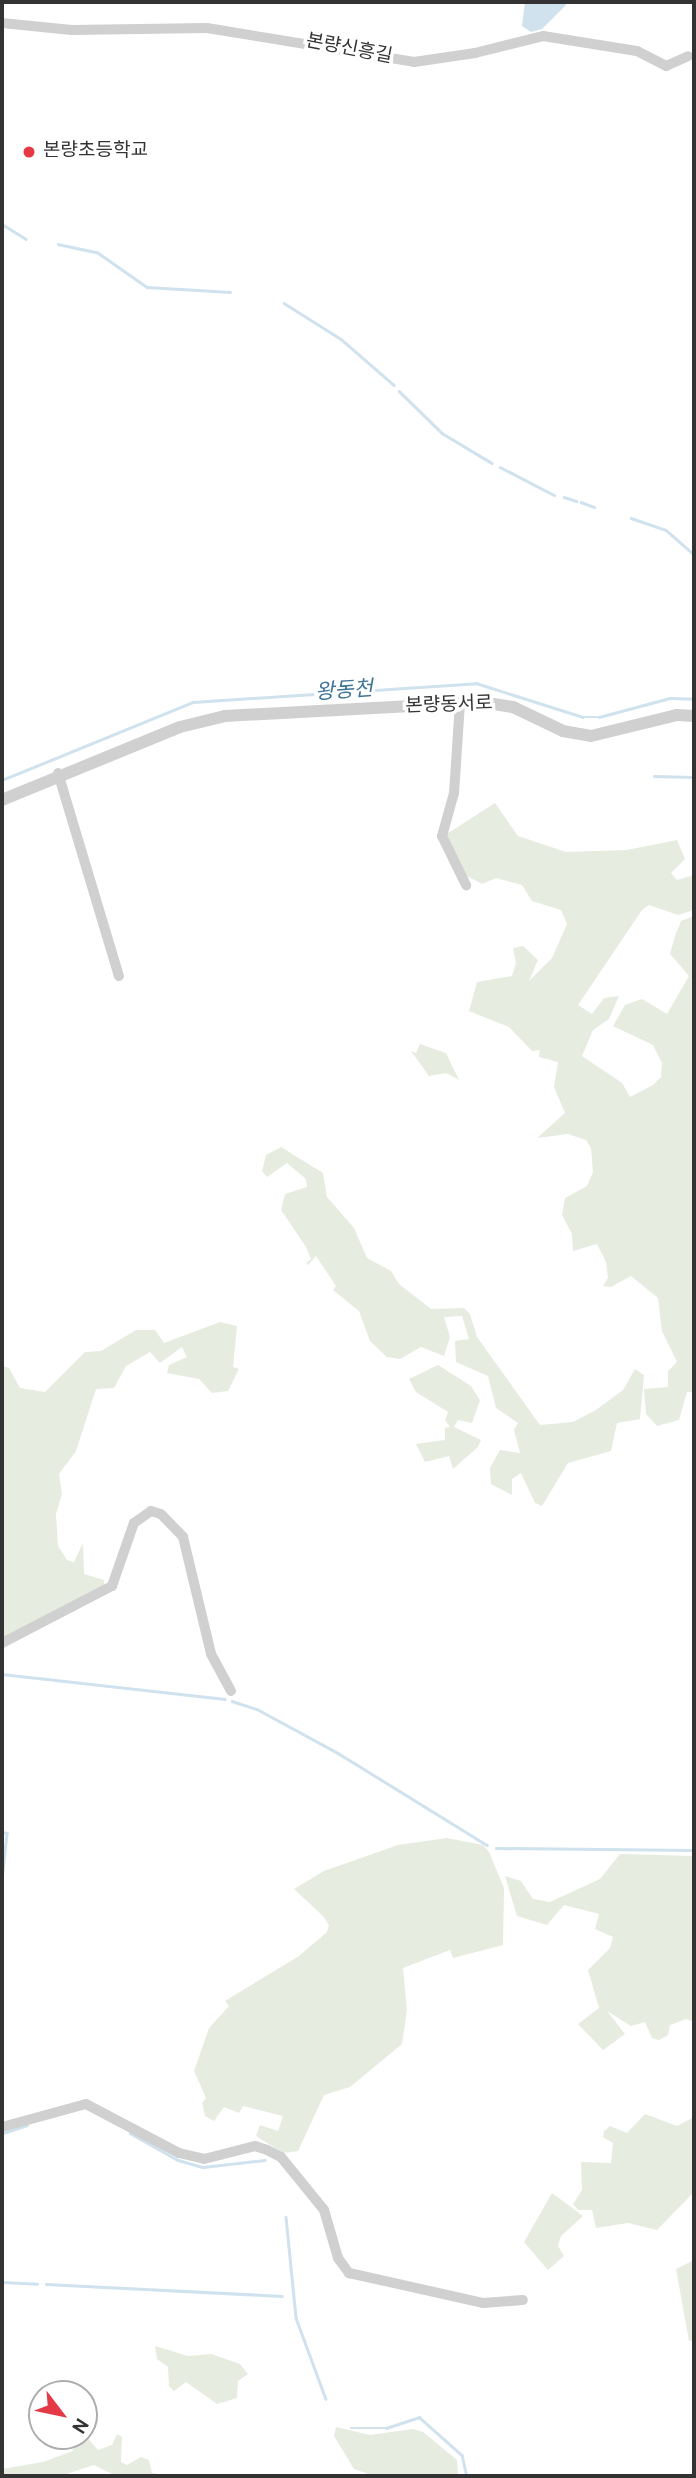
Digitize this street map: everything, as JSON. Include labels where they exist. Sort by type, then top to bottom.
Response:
[{"type":"street","name":"본량신흥길","points":[[2,23],[72,30],[220,29],[414,62],[475,53],[543,36],[637,51],[666,66],[688,57]]},
{"type":"street","name":"본량동서로","points":[[2,800],[198,721],[247,714],[460,703],[506,705],[563,731],[591,736],[677,715],[694,716]]},
{"type":"street","points":[[460,703],[454,793],[442,836],[466,885]]},
{"type":"street","points":[[58,776],[119,976]]},
{"type":"street","points":[[2,1643],[113,1586],[134,1523],[152,1511],[161,1514],[183,1537],[200,1620],[218,1672],[231,1691]]},
{"type":"street","points":[[2,2127],[86,2104],[178,2154],[204,2159],[255,2146],[281,2157],[324,2210],[338,2258],[349,2273],[483,2303],[523,2300]]},
{"type":"shaded area","points":[[495,803],[518,836],[566,852],[627,850],[677,840],[685,859],[671,873],[677,880],[694,875],[694,910],[678,915],[649,905],[642,910],[578,1005],[592,1014],[604,998],[619,996],[609,1019],[593,1030],[582,1056],[622,1083],[630,1097],[653,1085],[661,1077],[662,1063],[653,1045],[613,1026],[625,1005],[642,999],[667,1014],[689,976],[670,954],[681,921],[694,916],[694,1392],[687,1392],[679,1420],[657,1426],[646,1414],[644,1389],[668,1387],[668,1371],[677,1362],[662,1331],[658,1298],[631,1276],[611,1287],[603,1286],[608,1278],[606,1262],[597,1244],[573,1251],[572,1234],[562,1215],[565,1198],[587,1186],[593,1172],[591,1148],[586,1140],[568,1134],[537,1138],[565,1113],[554,1087],[558,1062],[539,1057],[540,1050],[532,1051],[509,1027],[469,1011],[477,982],[512,976],[516,963],[513,948],[523,946],[538,960],[529,981],[552,958],[567,924],[561,910],[532,901],[522,885],[496,878],[482,884],[465,875],[445,835]]},
{"type":"shaded area","points":[[420,1044],[446,1053],[459,1080],[446,1073],[429,1076],[411,1051],[416,1053]]},
{"type":"shaded area","points":[[281,1147],[323,1173],[327,1197],[354,1228],[367,1258],[391,1271],[399,1284],[431,1309],[464,1308],[470,1314],[477,1337],[540,1425],[573,1422],[596,1410],[623,1390],[635,1369],[644,1375],[640,1419],[617,1423],[611,1451],[568,1463],[542,1506],[535,1503],[521,1473],[512,1479],[512,1495],[491,1484],[490,1468],[500,1450],[520,1453],[514,1430],[518,1423],[496,1408],[488,1376],[456,1362],[455,1341],[469,1339],[462,1316],[444,1317],[450,1337],[444,1356],[421,1347],[400,1359],[387,1357],[370,1341],[359,1311],[333,1290],[336,1286],[316,1256],[308,1265],[306,1263],[311,1259],[306,1247],[281,1210],[285,1194],[307,1187],[306,1179],[287,1163],[267,1177],[262,1171],[266,1155]]},
{"type":"shaded area","points":[[220,1322],[237,1326],[233,1367],[239,1369],[228,1391],[212,1393],[199,1379],[167,1373],[169,1365],[187,1357],[182,1347],[160,1363],[150,1352],[126,1366],[114,1388],[96,1389],[76,1451],[59,1474],[62,1494],[56,1514],[58,1546],[67,1560],[74,1562],[83,1543],[84,1574],[104,1580],[104,1585],[2,1638],[2,1366],[9,1368],[20,1388],[45,1392],[85,1352],[101,1351],[136,1330],[155,1330],[164,1343]]},
{"type":"shaded area","points":[[438,1365],[471,1386],[480,1400],[472,1423],[458,1420],[454,1427],[481,1440],[478,1447],[453,1469],[449,1456],[425,1462],[416,1444],[445,1440],[445,1428],[450,1427],[445,1420],[448,1412],[416,1392],[409,1379]]},
{"type":"shaded area","points":[[447,1838],[483,1845],[489,1852],[504,1888],[503,1945],[453,1958],[450,1950],[403,1968],[407,2010],[402,2044],[350,2087],[324,2095],[298,2151],[283,2153],[256,2136],[260,2125],[278,2131],[283,2116],[243,2106],[239,2113],[224,2107],[214,2121],[205,2116],[202,2103],[206,2098],[194,2071],[209,2028],[229,2006],[225,2001],[299,1956],[327,1932],[329,1925],[323,1916],[294,1889],[324,1871],[398,1845]]},
{"type":"shaded area","points":[[620,1854],[694,1856],[694,2022],[686,2019],[670,2025],[668,2035],[659,2040],[652,2038],[645,2022],[631,2026],[607,2011],[625,2034],[603,2050],[578,2024],[599,2008],[588,1970],[610,1948],[613,1937],[595,1929],[599,1914],[564,1905],[547,1925],[517,1916],[505,1876],[521,1881],[533,1899],[550,1902],[600,1879]]},
{"type":"shaded area","points":[[645,2114],[677,2126],[694,2117],[694,2192],[657,2230],[628,2223],[596,2228],[592,2210],[578,2210],[573,2204],[582,2190],[581,2162],[611,2163],[613,2143],[603,2137],[604,2131],[610,2126],[627,2133]]},
{"type":"shaded area","points":[[552,2193],[583,2216],[561,2236],[558,2246],[564,2256],[548,2270],[524,2242]]},
{"type":"shaded area","points":[[694,2260],[694,2340],[689,2341],[676,2269]]},
{"type":"shaded area","points":[[155,2346],[188,2356],[211,2354],[240,2364],[248,2374],[238,2381],[237,2398],[217,2404],[186,2382],[174,2391],[169,2386],[168,2367],[157,2359]]},
{"type":"shaded area","points":[[336,2427],[370,2435],[413,2429],[423,2432],[457,2460],[458,2476],[374,2476],[354,2469],[334,2436]]},
{"type":"shaded area","points":[[117,2434],[122,2437],[121,2462],[127,2465],[141,2457],[149,2460],[152,2473],[172,2476],[116,2476],[94,2465],[60,2476],[2,2476],[2,2469],[43,2462],[73,2451],[98,2450],[112,2445]]},
{"type":"water","points":[[525,2],[564,2],[566,5],[542,29],[531,32],[522,26]]},
{"type":"waterway","points":[[2,224],[26,239]]},
{"type":"waterway","points":[[58,244],[97,252],[147,287],[230,292]]},
{"type":"waterway","points":[[284,303],[341,339],[394,385]]},
{"type":"waterway","points":[[399,391],[442,433],[492,463]]},
{"type":"waterway","points":[[500,467],[554,495]]},
{"type":"waterway","points":[[564,497],[576,501]]},
{"type":"waterway","points":[[581,502],[594,507]]},
{"type":"waterway","points":[[631,518],[666,530],[694,554]]},
{"type":"waterway","name":"왕동천","points":[[2,780],[193,702],[476,683],[583,717],[599,717],[670,698],[694,699]]},
{"type":"waterway","points":[[654,776],[694,777]]},
{"type":"waterway","points":[[2,1674],[225,1699]]},
{"type":"waterway","points":[[232,1701],[257,1709],[338,1753],[487,1845]]},
{"type":"waterway","points":[[2,1832],[7,1833],[2,1880]]},
{"type":"waterway","points":[[496,1848],[694,1850]]},
{"type":"waterway","points":[[3,2133],[27,2125]]},
{"type":"waterway","points":[[130,2133],[178,2160],[203,2167],[265,2160]]},
{"type":"waterway","points":[[286,2217],[296,2318],[326,2399]]},
{"type":"waterway","points":[[2,2282],[37,2284]]},
{"type":"waterway","points":[[46,2284],[282,2296]]},
{"type":"waterway","points":[[351,2428],[386,2428],[419,2417],[462,2455],[467,2476]]},
{"type":"place","name":"본량초등학교","points":[[29,152]]}]
